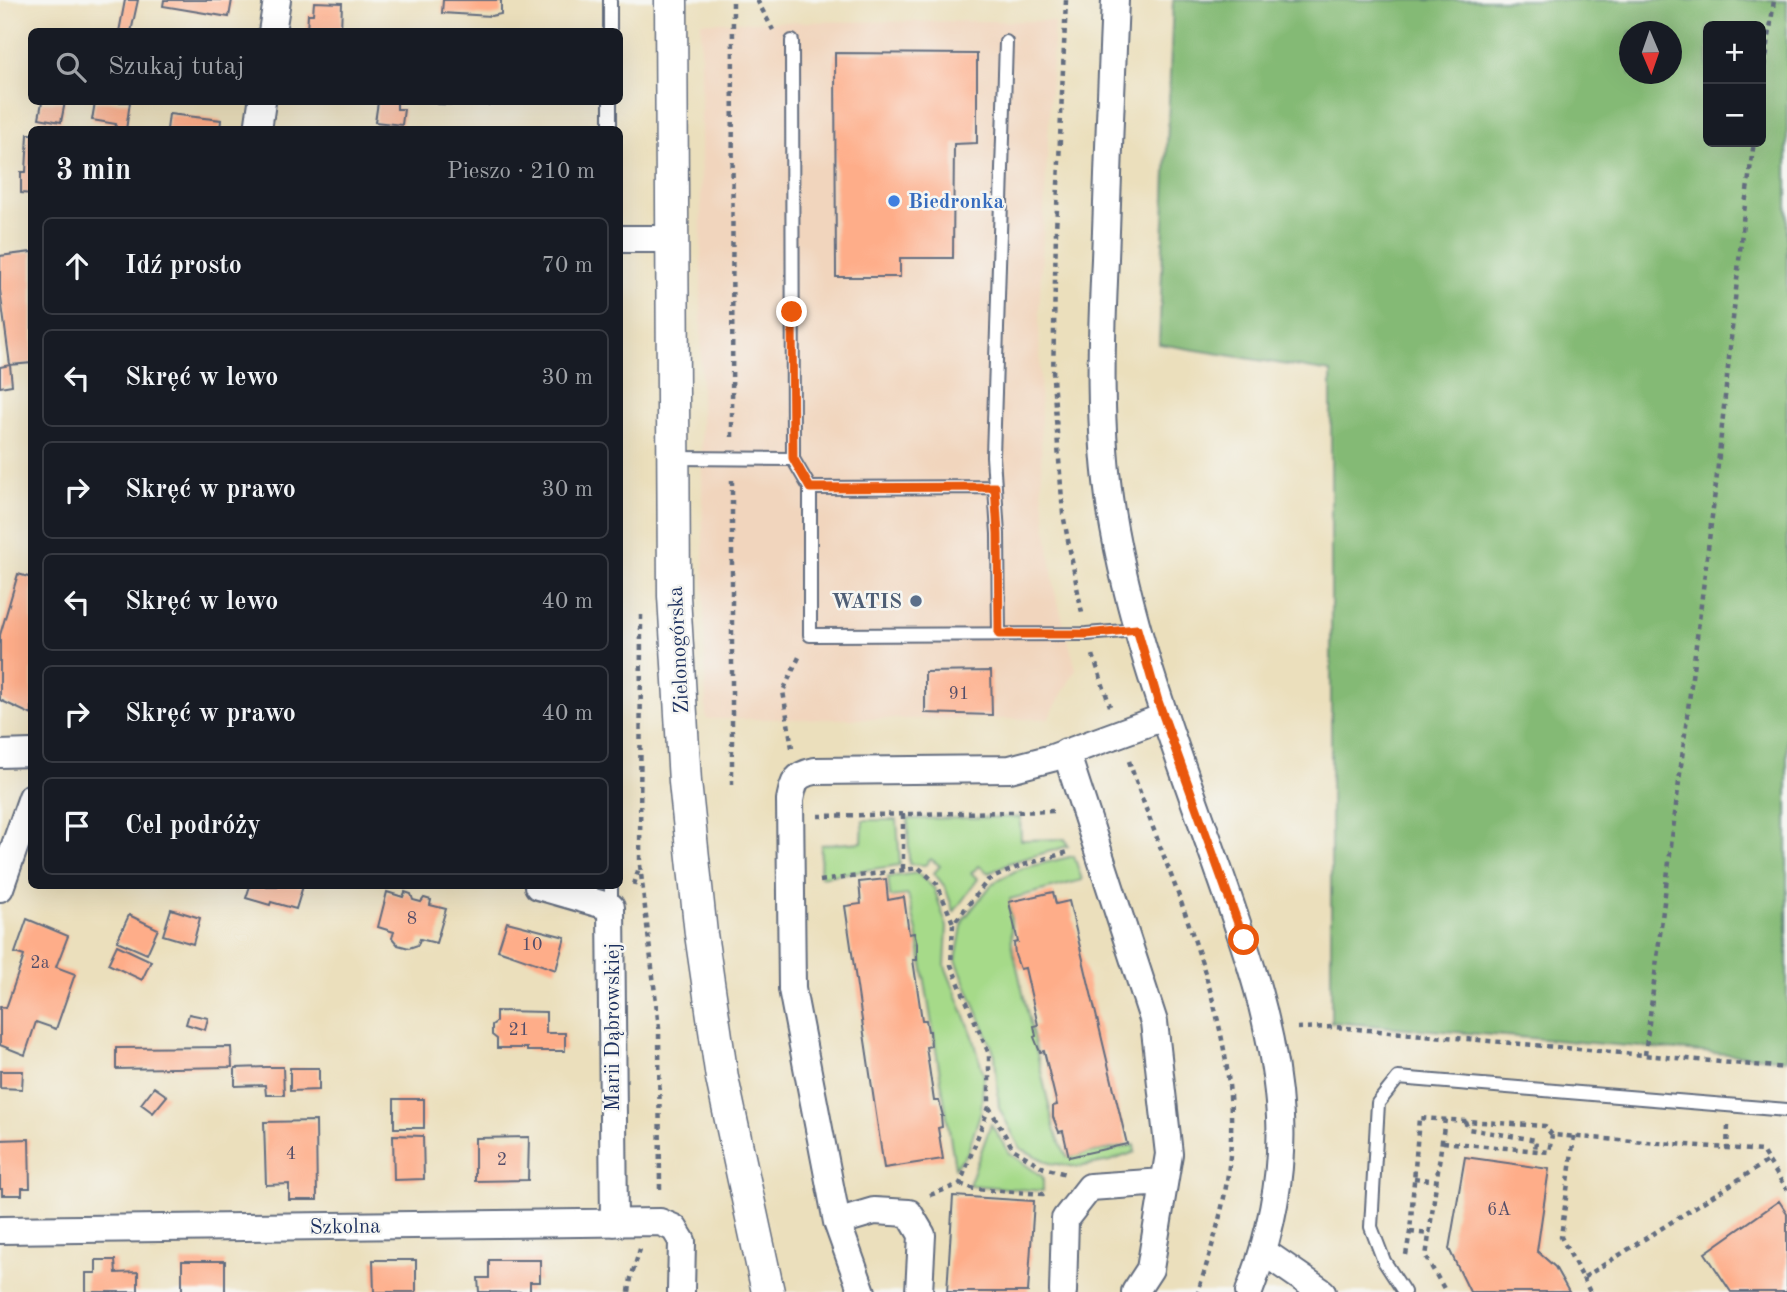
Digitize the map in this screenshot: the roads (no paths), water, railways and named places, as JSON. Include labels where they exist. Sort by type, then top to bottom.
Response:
[{"type":"street","points":[[273,28],[277,0]]},
{"type":"street","name":"Zielonogórska","points":[[671,0],[675,609],[685,782],[701,934],[722,1078],[768,1292]]},
{"type":"street","points":[[1115,0],[1102,377],[1110,507],[1137,629],[1164,717],[1244,940],[1268,1028],[1275,1065],[1280,1119],[1276,1186],[1264,1252],[1249,1292]]},
{"type":"street","points":[[259,126],[262,105]]},
{"type":"street","points":[[623,239],[672,239]]},
{"type":"street","points":[[862,1292],[837,1222],[792,989],[790,800],[794,782],[803,774],[815,771],[1010,769],[1164,717]]},
{"type":"street","points":[[1066,752],[1154,1022],[1169,1154],[1150,1269],[1135,1292]]},
{"type":"street","points":[[0,754],[28,753]]},
{"type":"street","points":[[0,888],[28,808]]},
{"type":"street","name":"Marii Dąbrowskiej","points":[[560,889],[611,896],[614,1223]]},
{"type":"street","points":[[1063,1292],[1065,1219],[1090,1187],[1164,1182]]},
{"type":"street","points":[[837,1222],[874,1211],[909,1213],[922,1235],[919,1292]]},
{"type":"street","name":"Szkolna","points":[[0,1230],[660,1223],[674,1228],[682,1241],[681,1292]]},
{"type":"street","points":[[1264,1252],[1322,1292]]},
{"type":"lane","points":[[610,0],[610,28]]},
{"type":"lane","points":[[792,41],[793,458],[810,488],[810,635],[1086,634],[1137,629]]},
{"type":"lane","points":[[999,634],[998,534],[993,456],[1006,42]]},
{"type":"lane","points":[[610,105],[610,126]]},
{"type":"lane","points":[[673,458],[793,458]]},
{"type":"lane","points":[[810,488],[995,487]]},
{"type":"lane","points":[[1404,1292],[1384,1261],[1371,1227],[1378,1103],[1398,1078],[1787,1110]]},
{"type":"place","name":"Biedronka","points":[[894,201]]},
{"type":"place","name":"WATIS","points":[[916,601]]}]
